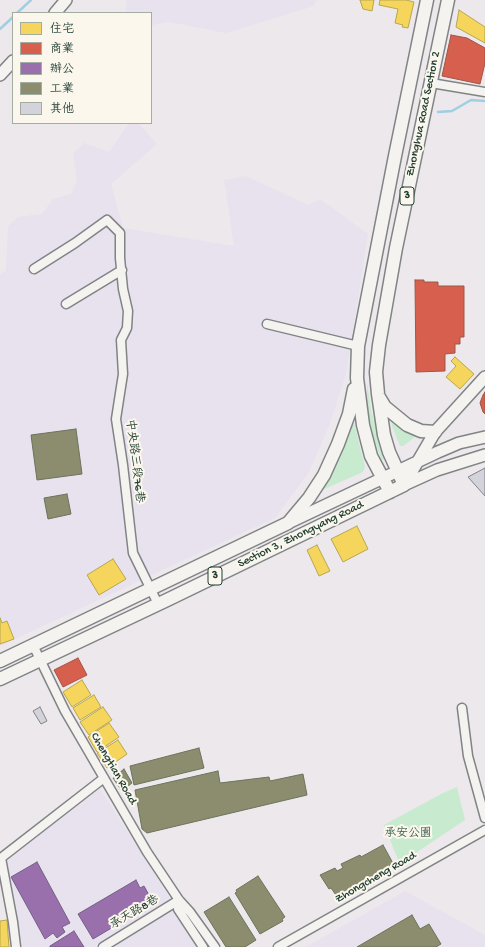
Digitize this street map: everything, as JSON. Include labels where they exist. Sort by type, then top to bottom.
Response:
[{"type":"main road","points":[[56,12],[66,0]]},
{"type":"main road","name":"Zhonghua Road Section 2","points":[[357,378],[358,346],[394,156],[427,0]]},
{"type":"main road","name":"Zhonghua Road Section 2","points":[[378,394],[376,372],[379,345],[396,248],[448,0]]},
{"type":"main road","points":[[0,75],[12,62]]},
{"type":"main road","points":[[404,485],[435,432],[485,377]]},
{"type":"main road","name":"3","points":[[357,378],[359,404],[366,441],[371,456],[390,492]]},
{"type":"main road","name":"3","points":[[288,524],[309,498],[324,475],[349,414],[357,378]]},
{"type":"main road","points":[[378,394],[385,407],[407,425],[422,431],[435,432]]},
{"type":"main road","name":"3","points":[[378,394],[384,435],[389,452],[404,485]]},
{"type":"main road","name":"Section 3, Zhongyang Road","points":[[0,661],[397,471],[460,443],[485,437]]},
{"type":"main road","points":[[404,485],[437,470],[485,455]]},
{"type":"main road","name":"Section 3, Zhongyang Road","points":[[0,679],[404,485]]},
{"type":"street","points":[[431,83],[485,92]]},
{"type":"street","name":"中央路三段76巷","points":[[34,269],[75,243],[107,220],[120,233],[122,289],[128,311],[127,328],[121,340],[123,374],[116,419],[133,553],[158,604]]},
{"type":"street","points":[[66,304],[122,270]]},
{"type":"street","points":[[267,324],[358,346]]},
{"type":"street","name":"Chengtian Road","points":[[33,645],[65,711],[147,852],[179,900],[190,912],[215,947]]},
{"type":"street","points":[[462,708],[468,756],[485,818]]},
{"type":"street","points":[[16,947],[13,922],[0,858],[104,778]]},
{"type":"street","name":"Zhongcheng Road","points":[[278,947],[485,830]]},
{"type":"street","name":"Chengtian Road","points":[[179,900],[178,909],[203,947]]},
{"type":"street","name":"承天路8巷","points":[[103,947],[179,900]]},
{"type":"shaded area","points":[[126,0],[316,0],[314,6],[226,33],[169,22],[152,25],[152,12],[126,12]]},
{"type":"shaded area","points":[[128,124],[139,124],[157,144],[111,184],[123,228],[234,246],[224,180],[246,176],[308,205],[320,199],[368,234],[346,374],[329,426],[309,472],[276,517],[0,646],[0,275],[6,270],[8,226],[18,217],[42,214],[53,199],[71,194],[77,181],[73,153],[84,143],[109,152]]},
{"type":"shaded area","points":[[100,789],[171,900],[94,947],[18,947],[5,860]]},
{"type":"shaded area","points":[[405,891],[485,935],[485,947],[306,947]]},
{"type":"shaded area","points":[[174,908],[198,947],[106,947]]},
{"type":"green space","points":[[367,382],[371,410],[385,458],[382,460],[372,434],[367,403]]},
{"type":"green space","points":[[390,418],[415,434],[415,437],[403,446],[400,446]]},
{"type":"green space","points":[[354,423],[365,467],[363,472],[322,490],[340,458],[352,424]]},
{"type":"green space","name":"承安公園","points":[[457,787],[465,820],[414,854],[399,862],[384,825]]},
{"type":"building: 住宅","points":[[360,0],[374,0],[372,11],[363,9]]},
{"type":"building: 住宅","points":[[380,0],[406,0],[414,2],[408,28],[402,27],[403,25],[395,23],[398,9],[379,5]]},
{"type":"building: 住宅","points":[[459,10],[485,27],[485,43],[456,27]]},
{"type":"building: 住宅","points":[[455,357],[474,374],[460,389],[446,377],[456,366],[451,361]]},
{"type":"building: 住宅","points":[[357,526],[368,549],[343,562],[331,539]]},
{"type":"building: 住宅","points":[[317,545],[330,571],[319,576],[307,550]]},
{"type":"building: 住宅","points":[[113,559],[126,579],[99,595],[87,575]]},
{"type":"building: 住宅","points":[[0,618],[2,623],[7,621],[14,639],[0,644]]},
{"type":"building: 住宅","points":[[82,680],[91,695],[72,707],[63,692]]},
{"type":"building: 住宅","points":[[94,695],[101,707],[80,720],[73,708]]},
{"type":"building: 住宅","points":[[103,707],[112,720],[89,735],[80,722]]},
{"type":"building: 住宅","points":[[109,723],[119,737],[97,752],[88,737]]},
{"type":"building: 住宅","points":[[118,740],[127,754],[107,768],[97,753]]},
{"type":"building: 住宅","points":[[7,920],[9,947],[0,947],[0,921]]},
{"type":"building: 商業","points":[[451,35],[467,38],[485,48],[485,63],[480,84],[442,76]]},
{"type":"building: 商業","points":[[415,280],[424,280],[424,282],[438,282],[438,286],[464,286],[464,337],[460,337],[460,344],[455,344],[455,353],[445,354],[445,371],[416,372]]},
{"type":"building: 商業","points":[[485,392],[485,414],[480,403]]},
{"type":"building: 商業","points":[[78,658],[87,675],[63,687],[54,670]]},
{"type":"building: 辦公","points":[[37,862],[70,923],[62,927],[65,932],[57,938],[53,933],[45,939],[11,877]]},
{"type":"building: 辦公","points":[[136,880],[140,888],[144,886],[152,904],[93,939],[78,914]]},
{"type":"building: 辦公","points":[[74,931],[84,947],[50,947],[50,946]]},
{"type":"building: 工業","points":[[76,429],[82,474],[37,480],[31,435]]},
{"type":"building: 工業","points":[[67,494],[71,514],[48,519],[44,498]]},
{"type":"building: 工業","points":[[199,748],[204,768],[134,785],[130,766]]},
{"type":"building: 工業","points":[[124,769],[132,783],[122,791],[113,778]]},
{"type":"building: 工業","points":[[218,771],[220,783],[269,777],[270,781],[303,774],[307,795],[147,833],[142,829],[135,790]]},
{"type":"building: 工業","points":[[383,845],[394,865],[338,898],[331,888],[329,889],[320,875],[335,868],[337,871],[343,868],[341,864],[360,855],[361,857]]},
{"type":"building: 工業","points":[[258,876],[285,917],[282,919],[283,921],[260,934],[235,893],[237,892],[236,890]]},
{"type":"building: 工業","points":[[229,897],[256,940],[245,947],[226,947],[204,912]]},
{"type":"building: 工業","points":[[412,915],[420,929],[429,924],[441,944],[436,947],[357,947]]},
{"type":"building: 其他","points":[[485,468],[485,496],[468,477]]},
{"type":"building: 其他","points":[[40,707],[47,721],[41,724],[33,711]]},
{"type":"waterway","points":[[18,12],[31,0]]},
{"type":"waterway","points":[[0,29],[12,18]]},
{"type":"waterway","points":[[438,112],[452,111],[471,100],[485,101]]}]
